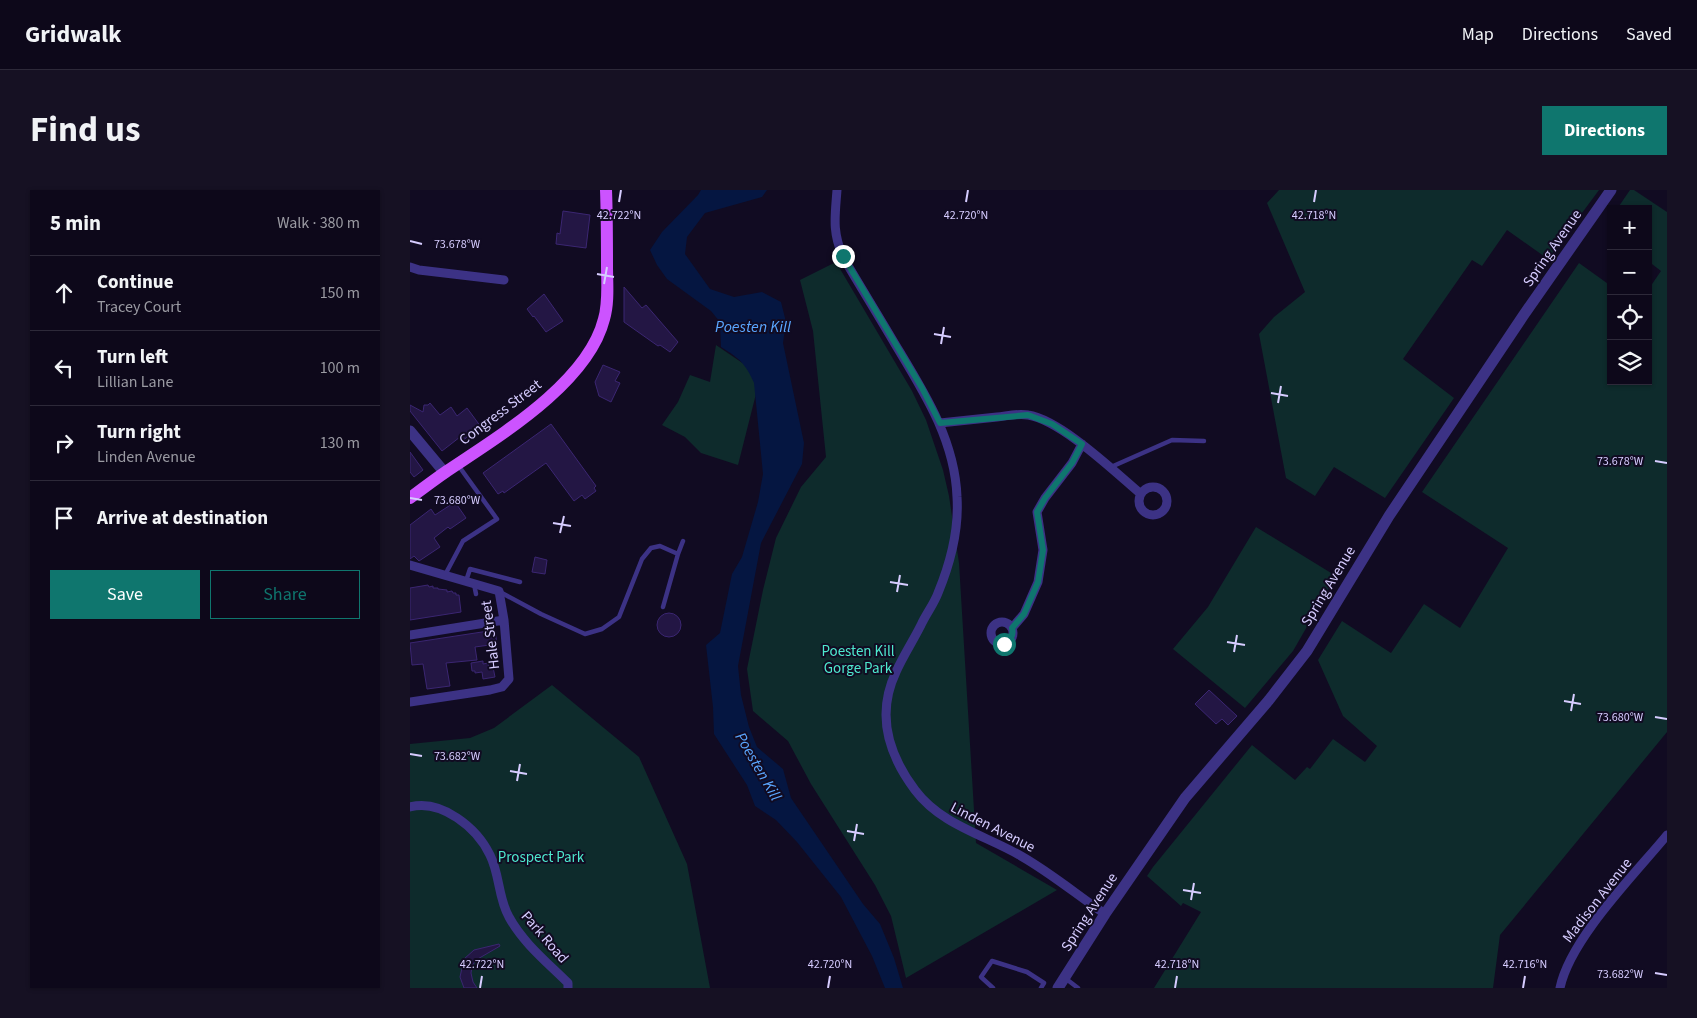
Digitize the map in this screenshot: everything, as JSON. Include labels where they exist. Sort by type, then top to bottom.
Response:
[{"type":"main road","name":"Congress Street","points":[[410,498],[531,413],[564,382],[584,359],[600,333],[605,317],[607,297],[606,190]]},
{"type":"street","name":"Linden Avenue","points":[[837,190],[834,224],[836,241],[843,256],[922,388],[940,423],[953,464],[957,496],[957,520],[948,562],[938,593],[896,672],[886,704],[886,724],[889,741],[896,760],[915,790],[935,811],[956,824],[1020,855],[1105,914]]},
{"type":"street","name":"Spring Avenue","points":[[1053,984],[1105,914],[1184,798],[1269,700],[1307,651],[1389,516],[1523,316],[1612,190]]},
{"type":"street","points":[[410,267],[419,270],[504,280]]},
{"type":"street","points":[[940,423],[1028,415],[1052,424],[1082,444],[1141,494]]},
{"type":"street","points":[[410,431],[445,472]]},
{"type":"street","points":[[1012,628],[1024,614],[1038,582],[1043,550],[1037,512],[1045,498],[1072,463],[1082,444]]},
{"type":"street","name":"Hale Street","points":[[410,565],[499,591],[504,620],[509,679],[502,687],[490,690],[410,702]]},
{"type":"street","points":[[410,635],[504,620]]},
{"type":"street","name":"Park Road","points":[[410,807],[416,805],[444,810],[455,816],[474,832],[490,856],[497,874],[502,901],[509,918],[524,938],[568,984],[568,988]]},
{"type":"street","name":"Madison Avenue","points":[[1560,988],[1572,956],[1600,916],[1667,835]]},
{"type":"lane","points":[[1109,468],[1172,440],[1204,441]]},
{"type":"lane","points":[[445,575],[463,541],[497,519],[457,464]]},
{"type":"lane","points":[[663,607],[683,541]]},
{"type":"lane","points":[[499,591],[541,614],[585,634],[602,629],[619,617],[642,559],[651,548],[660,546],[678,554]]},
{"type":"lane","points":[[476,594],[467,581],[470,568],[520,582]]},
{"type":"lane","points":[[993,988],[981,976],[992,961],[1027,972],[1053,984],[1078,988]]},
{"type":"lane","points":[[1041,988],[1053,984]]},
{"type":"green space","points":[[1279,190],[1599,190],[1548,259],[1507,230],[1482,266],[1472,260],[1403,359],[1454,398],[1385,498],[1334,467],[1315,496],[1286,478],[1259,334],[1274,317],[1305,292],[1267,203]]},
{"type":"green space","points":[[1630,190],[1634,190],[1667,212],[1667,732],[1500,935],[1493,988],[1154,988],[1201,912],[1183,903],[1181,906],[1147,876],[1252,745],[1295,780],[1307,767],[1310,769],[1333,739],[1365,762],[1377,746],[1343,716],[1318,660],[1342,621],[1391,653],[1424,604],[1460,628],[1508,548],[1422,492],[1579,263],[1607,283],[1607,385],[1652,385],[1652,284],[1661,271],[1652,264],[1652,205],[1620,205]]},
{"type":"green space","name":"Poesten Kill Gorge Park","points":[[836,262],[912,391],[926,420],[943,470],[949,496],[959,563],[976,843],[1057,890],[906,978],[891,916],[875,885],[811,784],[788,741],[753,711],[747,669],[776,538],[801,487],[826,457],[813,331],[800,280]]},
{"type":"green space","points":[[716,345],[760,375],[738,465],[701,453],[685,437],[662,425],[678,402],[690,375],[710,382]]},
{"type":"green space","points":[[1256,527],[1336,576],[1293,651],[1245,708],[1173,649],[1208,607]]},
{"type":"green space","name":"Prospect Park","points":[[552,685],[639,757],[687,864],[710,988],[410,988],[410,744],[470,738],[494,728]]},
{"type":"water","name":"Poesten Kill","points":[[701,190],[767,190],[762,197],[705,213],[687,237],[685,254],[710,289],[734,297],[762,292],[781,302],[786,322],[783,343],[804,443],[802,464],[761,543],[738,666],[741,695],[749,727],[757,747],[783,769],[791,798],[863,904],[880,924],[894,958],[903,988],[885,988],[872,956],[841,897],[797,842],[776,820],[755,806],[747,785],[714,734],[706,645],[720,633],[732,574],[742,557],[758,502],[763,474],[754,383],[751,376],[741,362],[721,347],[720,322],[711,311],[667,279],[657,265],[650,250],[662,232]]},
{"type":"building","points":[[563,211],[590,215],[586,248],[556,244],[557,233],[560,234]]},
{"type":"building","points":[[624,287],[642,308],[646,305],[678,342],[670,352],[660,345],[658,346],[624,322]]},
{"type":"building","points":[[544,294],[563,321],[546,332],[527,309]]},
{"type":"building","points":[[603,365],[620,372],[615,381],[620,383],[611,402],[599,396],[595,382]]},
{"type":"building","points":[[430,403],[440,415],[451,407],[457,416],[467,408],[481,427],[462,441],[460,437],[442,451],[410,411],[410,405],[423,412],[424,405]]},
{"type":"building","points":[[551,424],[596,486],[594,488],[596,491],[585,499],[582,495],[574,501],[546,463],[504,493],[503,491],[498,494],[483,473]]},
{"type":"building","points":[[410,452],[423,470],[414,477],[410,472]]},
{"type":"building","points":[[455,502],[466,518],[450,529],[448,527],[434,538],[440,547],[419,561],[414,556],[410,559],[410,525],[431,509],[435,515]]},
{"type":"building","points":[[535,557],[547,560],[545,574],[532,572]]},
{"type":"building","points":[[428,585],[429,587],[433,586],[433,588],[447,590],[447,592],[452,591],[459,595],[461,612],[410,620],[410,588]]},
{"type":"building","points":[[669,613],[677,617],[681,625],[677,633],[669,637],[661,633],[657,625],[661,617]]},
{"type":"building","points":[[495,630],[497,644],[475,647],[477,660],[446,663],[450,686],[427,689],[423,664],[412,665],[410,643]]},
{"type":"building","points":[[483,661],[483,664],[488,663],[489,667],[493,667],[495,677],[483,679],[482,672],[475,673],[475,671],[472,671],[471,663]]},
{"type":"building","points":[[1209,690],[1237,716],[1228,725],[1222,719],[1216,724],[1195,704]]},
{"type":"building","points":[[499,944],[500,946],[476,960],[472,966],[473,982],[477,988],[464,988],[460,977],[464,959],[474,950]]},
{"type":"route","points":[[843,256],[922,388],[940,423],[1028,415],[1052,424],[1082,444],[1072,463],[1045,498],[1037,512],[1040,542],[1043,550],[1038,582],[1024,614],[1012,628],[1012,638],[1004,644]]}]
